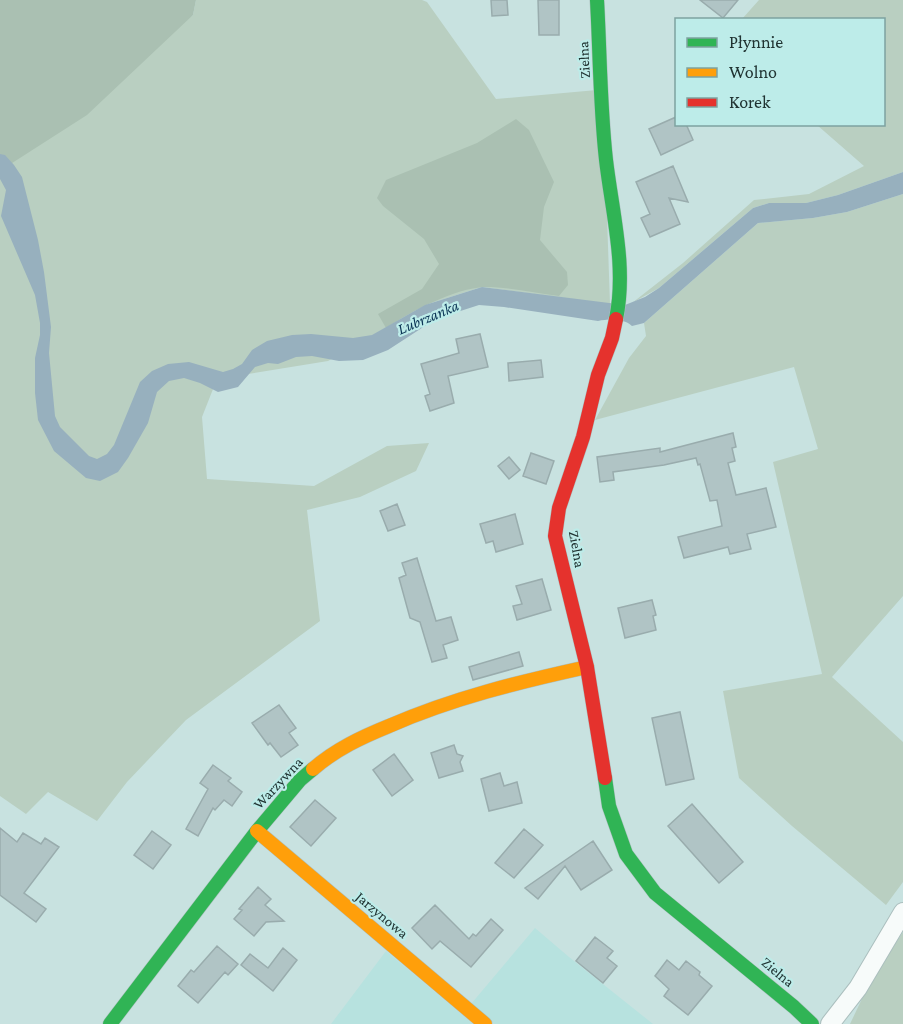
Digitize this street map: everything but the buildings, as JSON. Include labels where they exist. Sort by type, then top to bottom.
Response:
[{"type":"street","name":"Zielna","points":[[597,0],[606,157],[620,268],[620,299],[612,338],[598,375],[583,437],[559,508],[555,536],[587,667],[609,806],[626,854],[655,893],[812,1024]]},
{"type":"street","name":"Warzywna","points":[[110,1024],[257,831],[300,780],[322,761],[353,741],[428,709],[519,682],[587,667]]},
{"type":"street","name":"Jarzynowa","points":[[257,831],[485,1024]]},
{"type":"street","points":[[831,1024],[858,988],[903,912]]},
{"type":"shaded area","points":[[535,928],[653,1024],[494,1024],[471,1004]]},
{"type":"shaded area","points":[[386,951],[473,1024],[331,1024]]},
{"type":"green space","points":[[0,0],[196,0],[193,15],[87,115],[9,165],[0,158]]},
{"type":"green space","points":[[196,0],[422,0],[427,2],[496,99],[597,90],[607,217],[610,304],[482,287],[425,305],[328,361],[217,379],[202,417],[207,479],[314,486],[387,446],[429,443],[416,471],[360,497],[307,510],[320,621],[186,720],[127,782],[97,821],[48,792],[26,814],[0,796],[0,158],[193,15]]},
{"type":"green space","points":[[759,0],[903,0],[903,172],[838,195],[806,203],[769,203],[753,208],[659,288],[632,303],[683,263],[754,200],[809,194],[864,166],[818,126],[885,126],[885,18],[743,18]]},
{"type":"green space","points":[[516,119],[529,130],[554,182],[544,207],[540,240],[567,272],[568,285],[559,296],[503,288],[473,288],[433,302],[386,328],[378,314],[422,289],[439,264],[424,239],[383,206],[377,198],[386,180],[477,143]]},
{"type":"green space","points":[[903,194],[903,596],[832,677],[903,742],[903,882],[886,905],[739,778],[723,691],[822,674],[773,462],[818,449],[794,367],[595,420],[629,358],[646,336],[644,323],[758,223],[847,212]]},
{"type":"green space","points":[[903,932],[903,1024],[850,1024],[869,984]]},
{"type":"water","name":"Lubrzanka","points":[[0,154],[5,155],[22,177],[38,240],[51,327],[49,353],[55,416],[60,427],[89,456],[97,459],[107,454],[114,445],[140,382],[152,371],[168,364],[189,362],[223,372],[242,364],[252,350],[267,341],[292,335],[311,334],[353,338],[372,335],[425,305],[482,287],[625,305],[659,288],[753,208],[769,203],[806,203],[838,195],[903,172],[903,194],[847,212],[758,223],[644,323],[632,326],[616,320],[598,321],[479,305],[428,324],[388,350],[363,360],[339,361],[312,356],[296,357],[278,364],[268,363],[255,367],[238,387],[218,392],[184,378],[169,381],[157,392],[148,423],[128,458],[118,472],[100,481],[86,478],[54,451],[38,420],[35,358],[40,323],[35,295],[1,216],[6,190],[0,179]]},
{"type":"traffic: fast","points":[[597,0],[604,140],[619,260],[620,280],[616,319]]},
{"type":"traffic: fast","points":[[110,1024],[257,831],[300,780],[313,769]]},
{"type":"traffic: fast","points":[[605,778],[609,806],[626,854],[655,893],[812,1024]]},
{"type":"traffic: slow","points":[[313,769],[349,744],[437,707],[486,692],[587,667]]},
{"type":"traffic: slow","points":[[257,831],[485,1024]]},
{"type":"traffic: jam","points":[[605,778],[587,667],[555,536],[559,508],[583,437],[598,375],[612,338],[616,319]]}]
